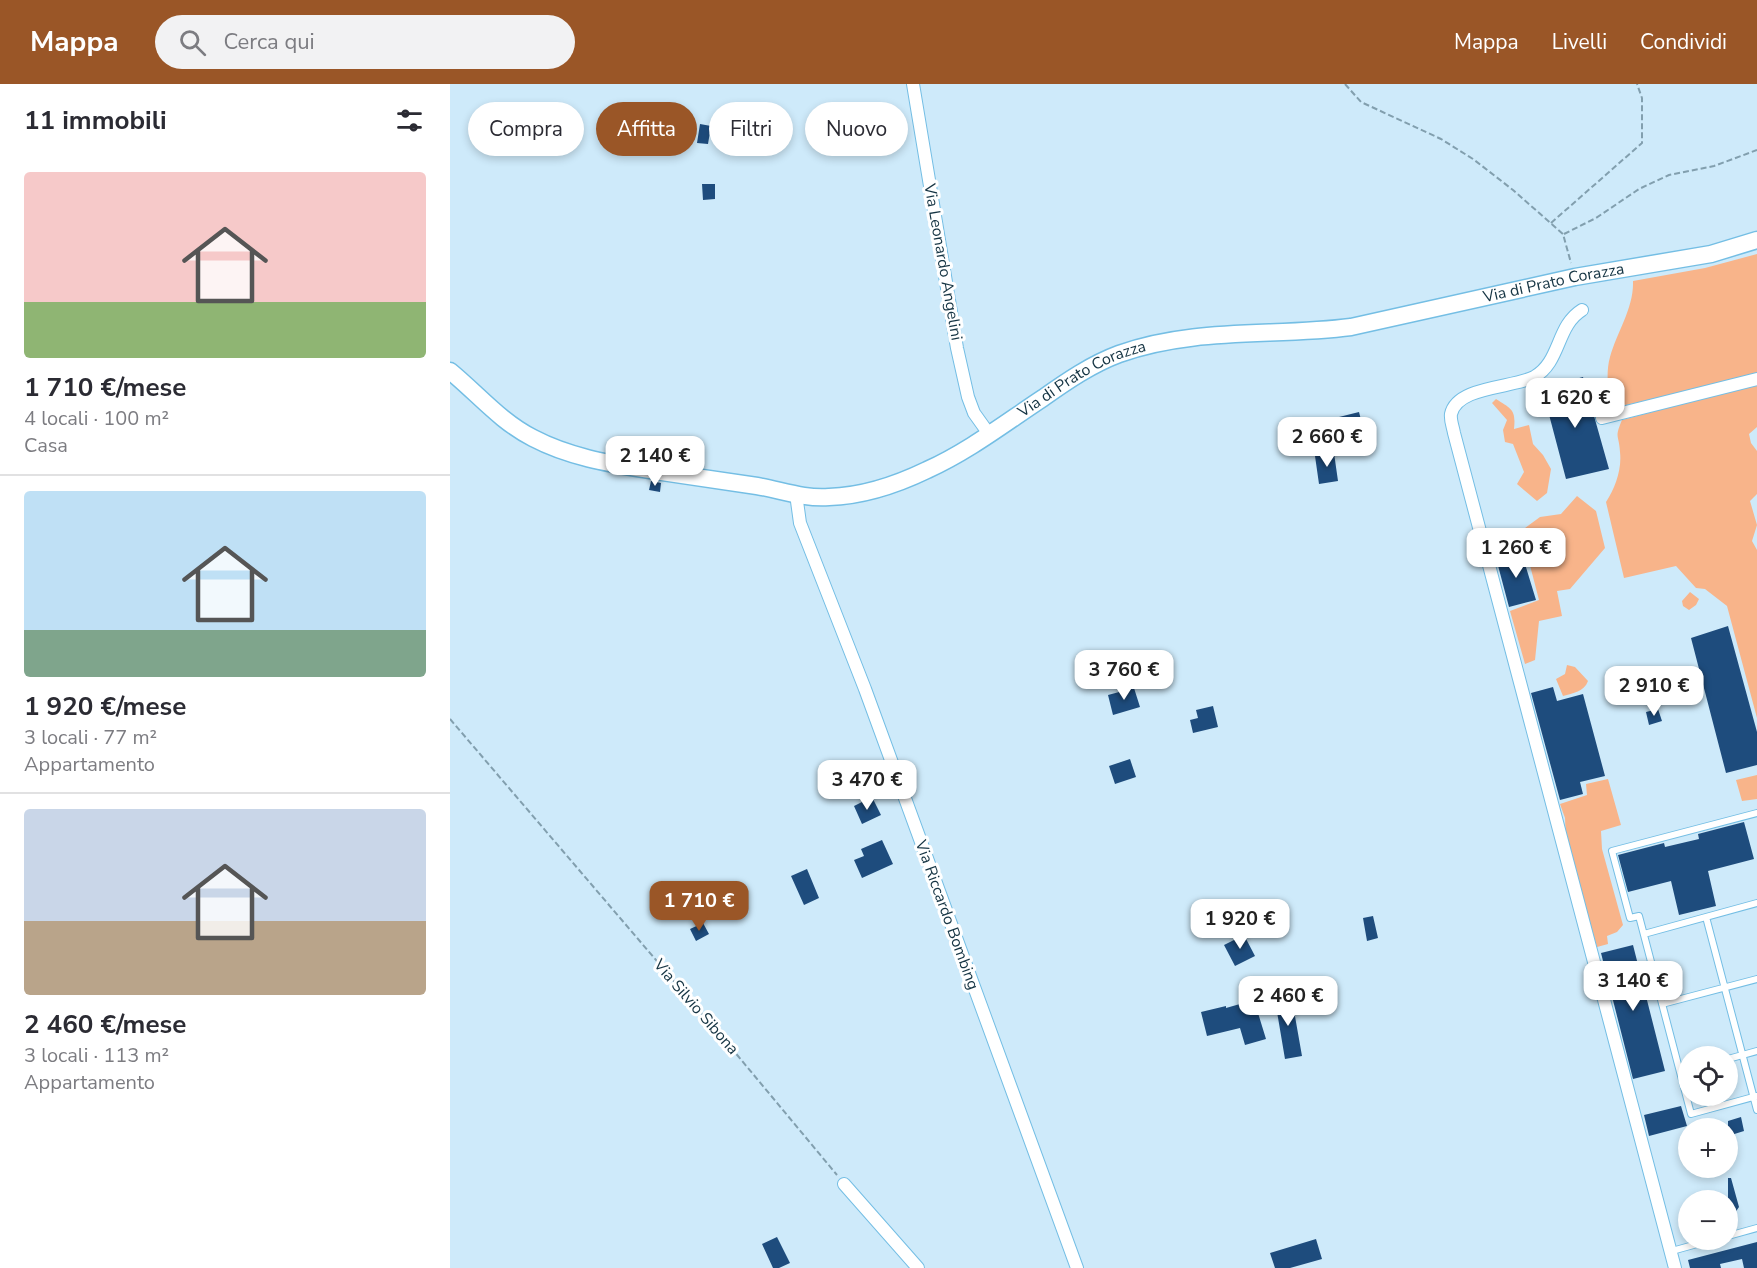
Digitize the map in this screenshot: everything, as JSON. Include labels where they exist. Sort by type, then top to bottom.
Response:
[{"type":"street","name":"Via Leonardo Angelini","points":[[913,84],[959,358],[974,413],[989,434]]},
{"type":"street","name":"Via di Prato Corazza","points":[[450,371],[506,421],[536,440],[563,451],[603,462],[771,488],[817,498],[835,497],[895,483],[951,458],[1087,369],[1112,357],[1147,345],[1193,337],[1351,327],[1575,277],[1711,254],[1757,240]]},
{"type":"street","points":[[1582,310],[1572,316],[1553,357],[1542,371],[1533,378],[1478,392],[1465,398],[1455,406],[1451,416],[1675,1268]]},
{"type":"street","points":[[1602,418],[1757,379]]},
{"type":"street","name":"Via Riccardo Bombing","points":[[796,494],[800,523],[865,689],[1077,1268]]},
{"type":"street","points":[[844,1184],[918,1268]]},
{"type":"lane","points":[[1678,1064],[1639,916],[1630,918],[1612,851],[1757,813]]},
{"type":"lane","points":[[1644,934],[1757,903]]},
{"type":"lane","points":[[1706,917],[1757,1110]]},
{"type":"lane","points":[[1662,1004],[1757,979]]},
{"type":"lane","points":[[1738,1056],[1757,1051]]},
{"type":"lane","points":[[1738,1102],[1755,1097]]},
{"type":"lane","points":[[1689,1106],[1691,1114],[1721,1106]]},
{"type":"lane","points":[[1738,1233],[1757,1228]]},
{"type":"lane","points":[[1672,1251],[1678,1249]]},
{"type":"path","points":[[1345,84],[1361,102],[1441,140],[1473,159],[1513,190],[1563,234],[1575,277]]},
{"type":"path","points":[[1551,224],[1642,143],[1642,98],[1637,84]]},
{"type":"path","points":[[1563,234],[1596,218],[1639,189],[1669,175],[1714,165],[1757,150]]},
{"type":"path","name":"Via Silvio Sibona","points":[[450,719],[844,1184]]},
{"type":"shaded area","points":[[1757,254],[1757,373],[1626,405],[1609,400],[1609,362],[1631,301],[1633,281],[1705,268]]},
{"type":"shaded area","points":[[1757,384],[1757,427],[1749,434],[1751,443],[1757,451],[1757,494],[1750,501],[1757,525],[1752,541],[1757,550],[1757,718],[1727,606],[1705,589],[1696,588],[1676,566],[1624,578],[1606,502],[1619,472],[1618,434],[1622,420]]},
{"type":"shaded area","points":[[1496,399],[1512,411],[1514,429],[1529,425],[1533,444],[1551,469],[1547,493],[1537,501],[1517,484],[1524,472],[1513,444],[1505,442],[1503,430],[1507,420],[1492,403]]},
{"type":"shaded area","points":[[1577,496],[1596,511],[1605,548],[1570,589],[1557,591],[1562,616],[1539,621],[1535,660],[1525,664],[1510,611],[1539,600],[1526,550],[1525,528],[1540,517],[1561,514]]},
{"type":"shaded area","points":[[1690,592],[1699,599],[1696,605],[1689,610],[1683,606],[1682,601]]},
{"type":"shaded area","points":[[1567,665],[1575,667],[1588,681],[1581,690],[1563,696],[1556,679],[1565,674]]},
{"type":"shaded area","points":[[1757,775],[1757,799],[1742,801],[1736,780]]},
{"type":"shaded area","points":[[1608,779],[1621,825],[1601,831],[1602,849],[1623,925],[1617,932],[1607,936],[1608,944],[1597,947],[1566,840],[1565,818],[1560,804],[1587,795],[1586,784]]},
{"type":"building","points":[[700,124],[709,126],[708,144],[697,143]]},
{"type":"building","points":[[702,184],[715,184],[715,199],[703,200]]},
{"type":"building","points":[[1583,377],[1609,469],[1566,479],[1542,388]]},
{"type":"building","points":[[1359,412],[1367,443],[1343,450],[1335,418]]},
{"type":"building","points":[[1334,453],[1338,481],[1319,484],[1315,456]]},
{"type":"building","points":[[651,481],[661,483],[660,492],[649,490]]},
{"type":"building","points":[[1521,551],[1536,600],[1509,607],[1496,558]]},
{"type":"building","points":[[1728,626],[1757,732],[1757,765],[1726,773],[1691,638]]},
{"type":"building","points":[[1553,687],[1557,701],[1583,694],[1605,776],[1580,782],[1583,794],[1560,800],[1531,693]]},
{"type":"building","points":[[1134,688],[1140,707],[1113,715],[1108,695]]},
{"type":"building","points":[[1213,706],[1218,727],[1193,733],[1190,720],[1198,718],[1196,710]]},
{"type":"building","points":[[1658,709],[1662,721],[1649,725],[1646,712]]},
{"type":"building","points":[[1130,759],[1136,777],[1115,784],[1109,766]]},
{"type":"building","points":[[872,797],[881,815],[862,824],[854,806]]},
{"type":"building","points":[[1744,822],[1754,859],[1708,871],[1716,906],[1679,915],[1671,881],[1628,892],[1618,855],[1664,843],[1665,847],[1699,839],[1698,834]]},
{"type":"building","points":[[882,840],[893,864],[862,878],[854,860],[864,856],[861,849]]},
{"type":"building","points":[[807,869],[819,898],[804,905],[791,876]]},
{"type":"building","points":[[1373,916],[1378,938],[1367,941],[1363,918]]},
{"type":"building","points":[[703,923],[709,934],[696,941],[690,929]]},
{"type":"building","points":[[1244,935],[1255,956],[1235,966],[1224,945]]},
{"type":"building","points":[[1633,945],[1665,1071],[1633,1079],[1601,953]]},
{"type":"building","points":[[1285,992],[1288,1006],[1293,1005],[1302,1056],[1285,1059],[1274,994]]},
{"type":"building","points":[[1254,1000],[1266,1039],[1245,1045],[1240,1028],[1207,1036],[1201,1012]]},
{"type":"building","points":[[1681,1106],[1685,1118],[1678,1118],[1678,1128],[1649,1136],[1644,1115]]},
{"type":"building","points":[[1741,1117],[1744,1131],[1738,1133],[1738,1118]]},
{"type":"building","points":[[1728,1178],[1731,1178],[1734,1190],[1728,1190]]},
{"type":"building","points":[[777,1237],[790,1263],[773,1268],[762,1244]]},
{"type":"building","points":[[1316,1239],[1322,1259],[1290,1268],[1275,1268],[1270,1253]]},
{"type":"building","points":[[1757,1242],[1757,1268],[1744,1268],[1742,1259],[1720,1264],[1721,1268],[1690,1268],[1688,1260],[1726,1250],[1738,1250],[1738,1247]]}]
